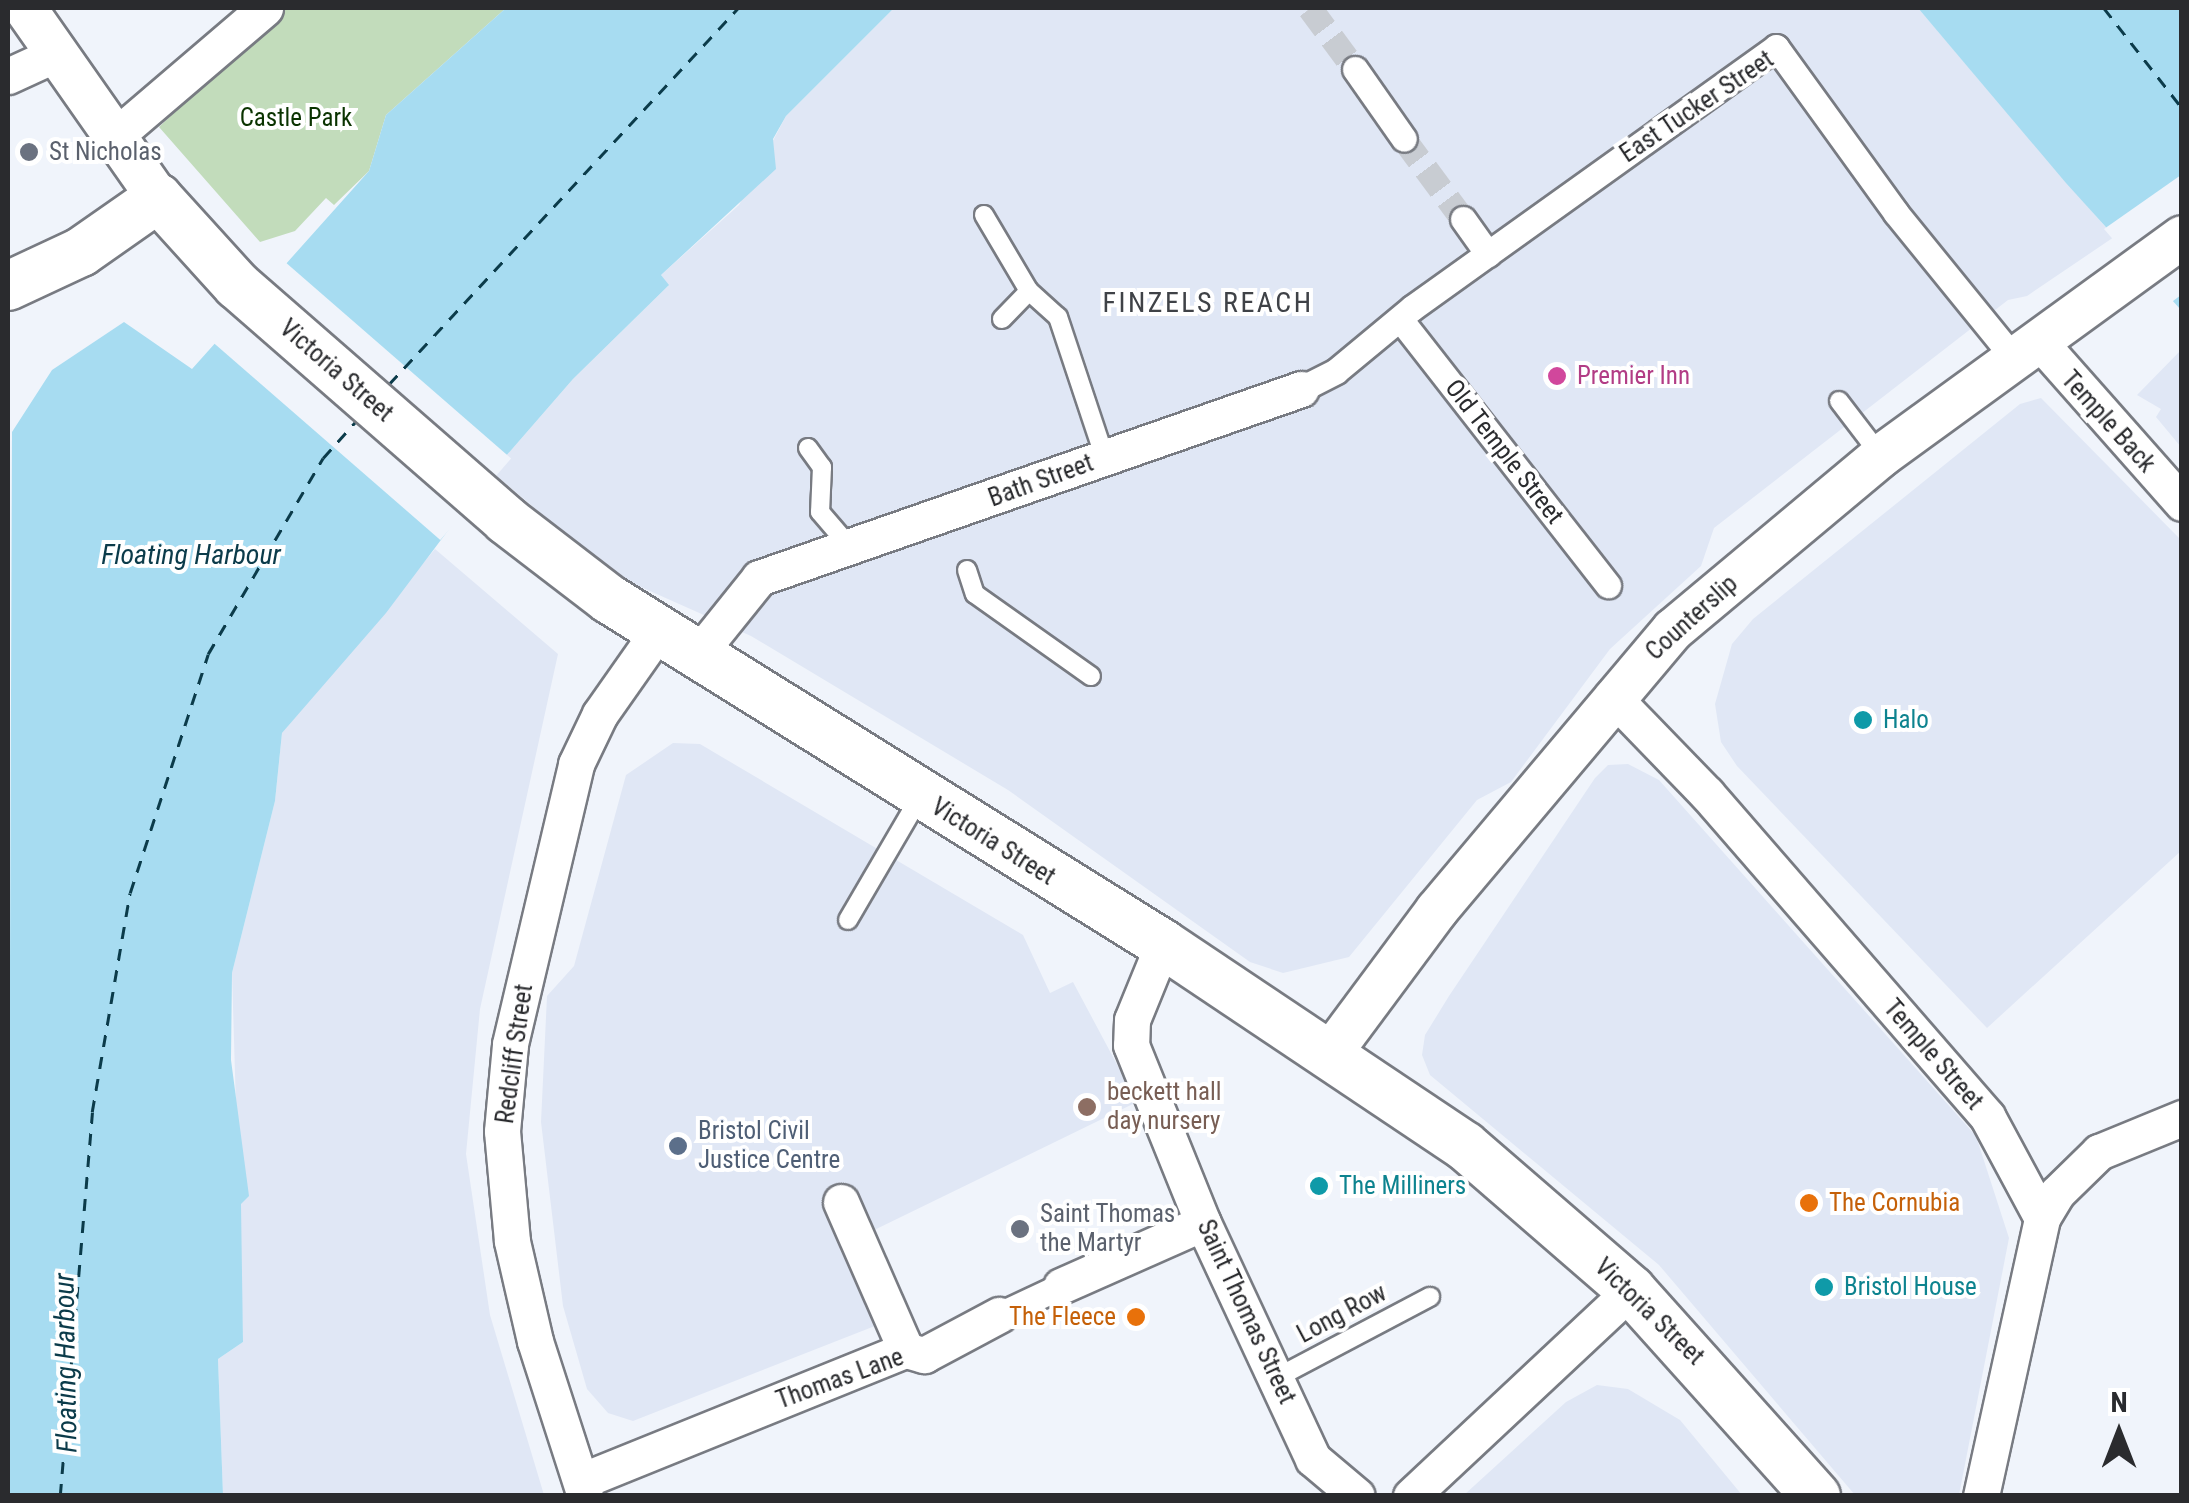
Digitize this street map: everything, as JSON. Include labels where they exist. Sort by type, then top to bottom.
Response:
[{"type":"main road","name":"Victoria Street","points":[[158,198],[238,285],[552,558],[920,797],[1162,944],[1465,1146],[1631,1290],[1816,1496]]},
{"type":"main road","points":[[8,286],[102,240],[158,198]]},
{"type":"street","points":[[26,8],[158,198]]},
{"type":"street","points":[[113,138],[265,8]]},
{"type":"street","name":"East Tucker Street","points":[[1400,319],[1776,47],[1896,213],[2025,348]]},
{"type":"street","points":[[8,76],[56,54]]},
{"type":"street","points":[[1355,69],[1404,139]]},
{"type":"street","points":[[1463,220],[1488,254]]},
{"type":"street","name":"Counterslip","points":[[1330,1054],[1612,696],[1672,630],[1881,456],[2182,237]]},
{"type":"street","name":"Bath Street","points":[[678,642],[759,578],[850,547],[950,523],[1104,458],[1301,390],[1336,372],[1400,319]]},
{"type":"street","name":"Old Temple Street","points":[[1400,319],[1608,585]]},
{"type":"street","name":"Temple Back","points":[[2025,348],[2182,503]]},
{"type":"street","name":"Redcliff Street","points":[[583,1488],[535,1341],[512,1241],[502,1131],[510,1044],[576,764],[600,714],[678,642]]},
{"type":"street","name":"Temple Street","points":[[1612,696],[1707,794],[1987,1116],[2042,1218]]},
{"type":"street","name":"Saint Thomas Street","points":[[1162,944],[1132,1020],[1131,1045],[1203,1223],[1278,1376],[1312,1459],[1357,1496]]},
{"type":"street","points":[[1980,1496],[2042,1218],[2057,1193],[2099,1152],[2182,1118]]},
{"type":"street","points":[[841,1202],[906,1350]]},
{"type":"street","name":"Thomas Lane","points":[[583,1488],[906,1350],[924,1354],[999,1315],[1203,1223]]},
{"type":"street","points":[[1410,1496],[1631,1290]]},
{"type":"lane","points":[[984,215],[1029,291],[1064,326],[1104,458]]},
{"type":"lane","points":[[1002,320],[1029,291]]},
{"type":"lane","points":[[1839,402],[1881,456]]},
{"type":"lane","points":[[808,448],[822,467],[820,512],[850,547]]},
{"type":"lane","points":[[967,570],[976,594],[1091,676]]},
{"type":"lane","points":[[848,920],[920,797]]},
{"type":"lane","name":"Long Row","points":[[1278,1376],[1430,1296]]},
{"type":"shaded area","points":[[894,8],[1918,8],[2114,237],[2027,296],[2008,300],[1714,528],[1701,566],[1610,649],[1511,782],[1477,800],[1349,957],[1283,973],[1250,962],[1008,790],[751,636],[614,575],[492,472],[573,379],[668,286],[661,275],[739,205],[786,116]]},
{"type":"shaded area","points":[[2181,350],[2181,447],[2156,417],[2161,409],[2137,395]]},
{"type":"shaded area","points":[[2041,398],[2181,540],[2181,851],[1987,1028],[1737,766],[1721,742],[1715,704],[1732,644],[1753,619],[2020,404]]},
{"type":"shaded area","points":[[435,549],[558,654],[480,1009],[466,1154],[490,1315],[544,1495],[223,1495],[218,1359],[243,1342],[232,973],[275,801],[282,733]]},
{"type":"shaded area","points":[[673,743],[700,744],[1023,935],[1050,993],[1073,982],[1137,1102],[866,1234],[903,1315],[633,1421],[608,1413],[587,1389],[563,1306],[541,1122],[547,996],[574,966],[626,775]]},
{"type":"shaded area","points":[[1628,764],[1659,780],[1976,1136],[2009,1238],[1959,1495],[1855,1495],[1659,1265],[1430,1075],[1422,1055],[1425,1035],[1449,996],[1595,778],[1608,765]]},
{"type":"shaded area","points":[[1597,1385],[1628,1389],[1680,1420],[1742,1495],[1464,1495],[1566,1402]]},
{"type":"green space","name":"Castle Park","points":[[286,8],[506,8],[386,115],[369,171],[334,205],[326,198],[295,231],[260,242],[159,127]]},
{"type":"water","name":"Floating Harbour","points":[[506,8],[894,8],[786,116],[773,139],[776,169],[661,275],[669,285],[573,379],[492,472],[386,613],[282,733],[275,801],[232,973],[231,1060],[249,1196],[241,1204],[243,1342],[218,1359],[223,1495],[8,1496],[12,432],[52,370],[124,322],[192,369],[369,171],[386,115]]},
{"type":"water","points":[[1918,8],[2181,8],[2181,310],[2066,183]]},
{"type":"pier","points":[[2181,175],[2181,295],[2169,304],[2104,229]]},
{"type":"pier","points":[[284,261],[511,458],[440,540],[213,343]]},
{"type":"ferry route","points":[[389,384],[738,8]]},
{"type":"ferry route","points":[[2104,8],[2182,108]]},
{"type":"ferry route","points":[[60,1496],[92,1112],[130,893],[208,654],[323,458],[357,420]]},
{"type":"tunnel","points":[[1310,8],[1355,69]]},
{"type":"tunnel","points":[[1404,139],[1463,219]]},
{"type":"place","name":"St Nicholas","points":[[29,152]]},
{"type":"place","name":"Premier Inn","points":[[1557,376]]},
{"type":"place","name":"Halo","points":[[1863,720]]},
{"type":"place","name":"beckett hall day nursery","points":[[1087,1107]]},
{"type":"place","name":"Bristol Civil Justice Centre","points":[[678,1146]]},
{"type":"place","name":"The Milliners","points":[[1319,1186]]},
{"type":"place","name":"The Cornubia","points":[[1809,1203]]},
{"type":"place","name":"Saint Thomas the Martyr","points":[[1020,1229]]},
{"type":"place","name":"Bristol House","points":[[1824,1287]]},
{"type":"place","name":"The Fleece","points":[[1136,1317]]},
{"type":"district","name":"FINZELS REACH","points":[[1208,303]]}]
